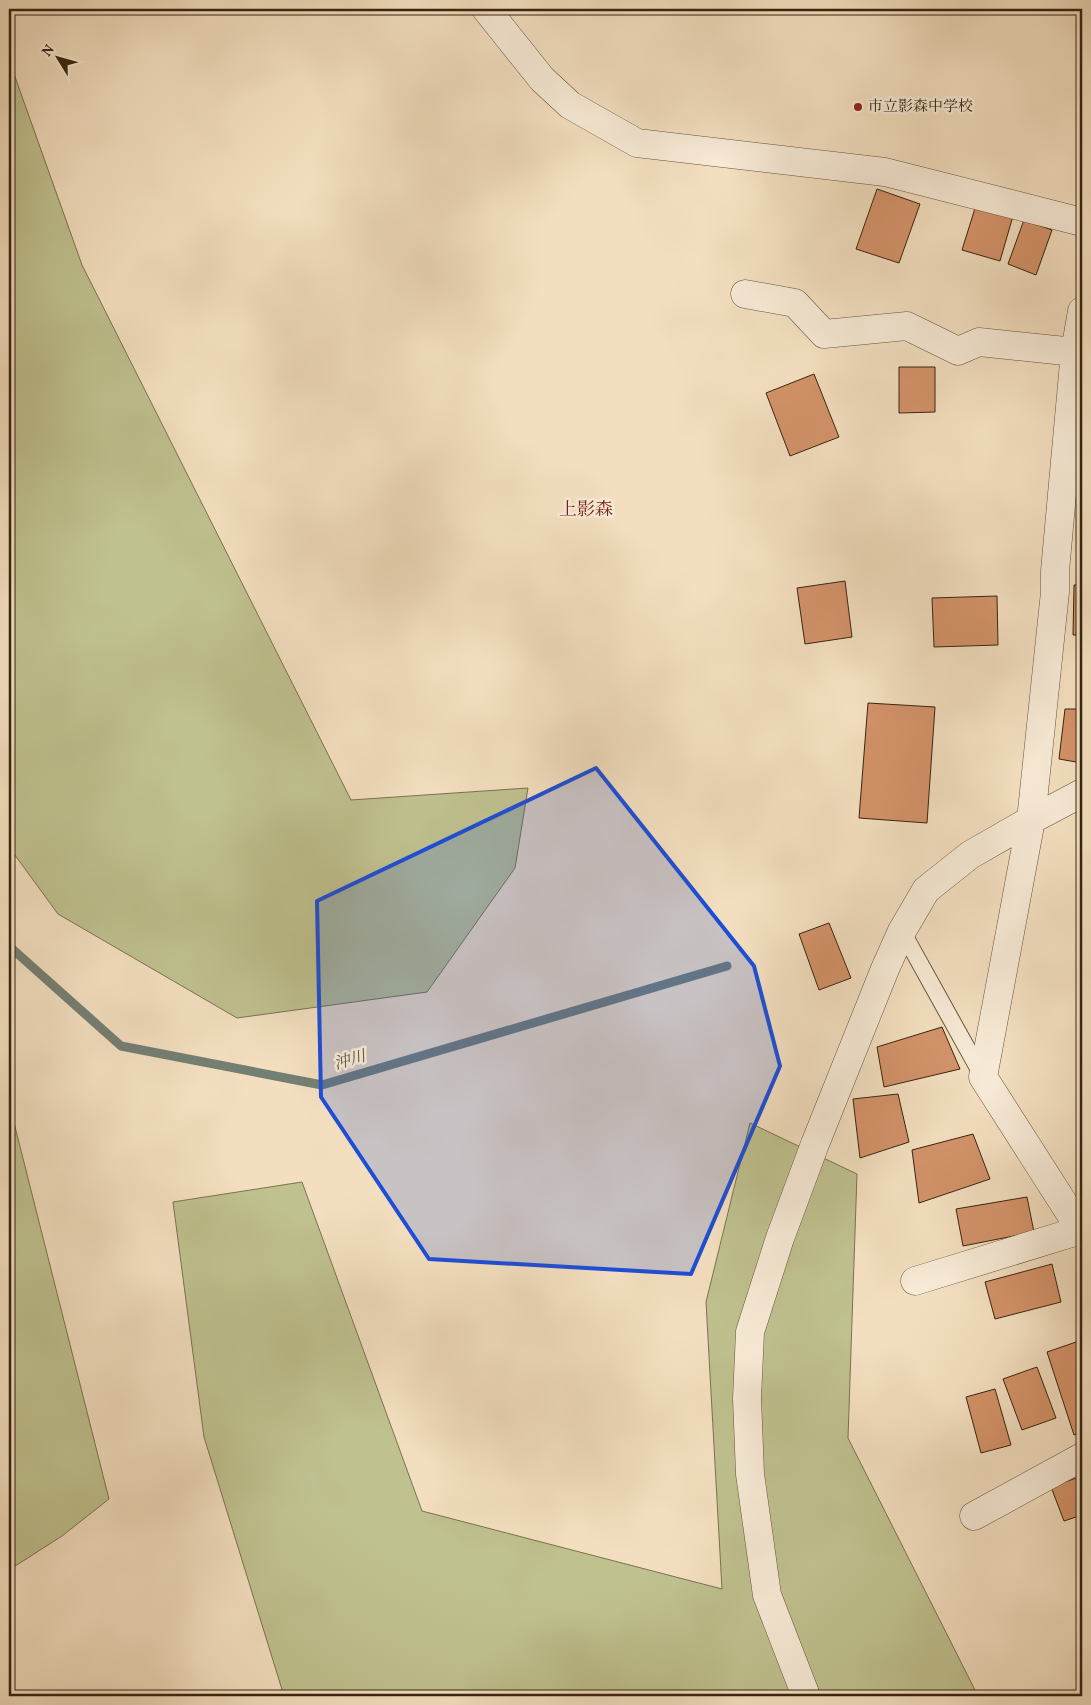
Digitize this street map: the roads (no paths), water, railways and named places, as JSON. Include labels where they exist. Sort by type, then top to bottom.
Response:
[{"type":"street","points":[[486,9],[542,79],[570,105],[637,143],[884,172],[1082,222]]},
{"type":"street","points":[[745,294],[795,303],[824,334],[907,326],[958,350],[979,342],[1075,352]]},
{"type":"street","points":[[916,1281],[1079,1220],[982,1077],[1031,820],[1055,592],[1055,571],[1075,352],[1082,311]]},
{"type":"street","points":[[806,1696],[767,1595],[750,1474],[747,1398],[750,1332],[780,1238],[885,970],[902,931],[926,890],[970,855],[1031,820],[1082,794]]},
{"type":"street","points":[[974,1516],[1082,1457]]},
{"type":"lane","points":[[902,931],[982,1077]]},
{"type":"waterway","name":"沖川","points":[[9,946],[121,1046],[322,1085],[727,966]]},
{"type":"place","name":"市立影森中学校","points":[[858,107]]},
{"type":"district","name":"上影森","points":[[586,510]]}]
